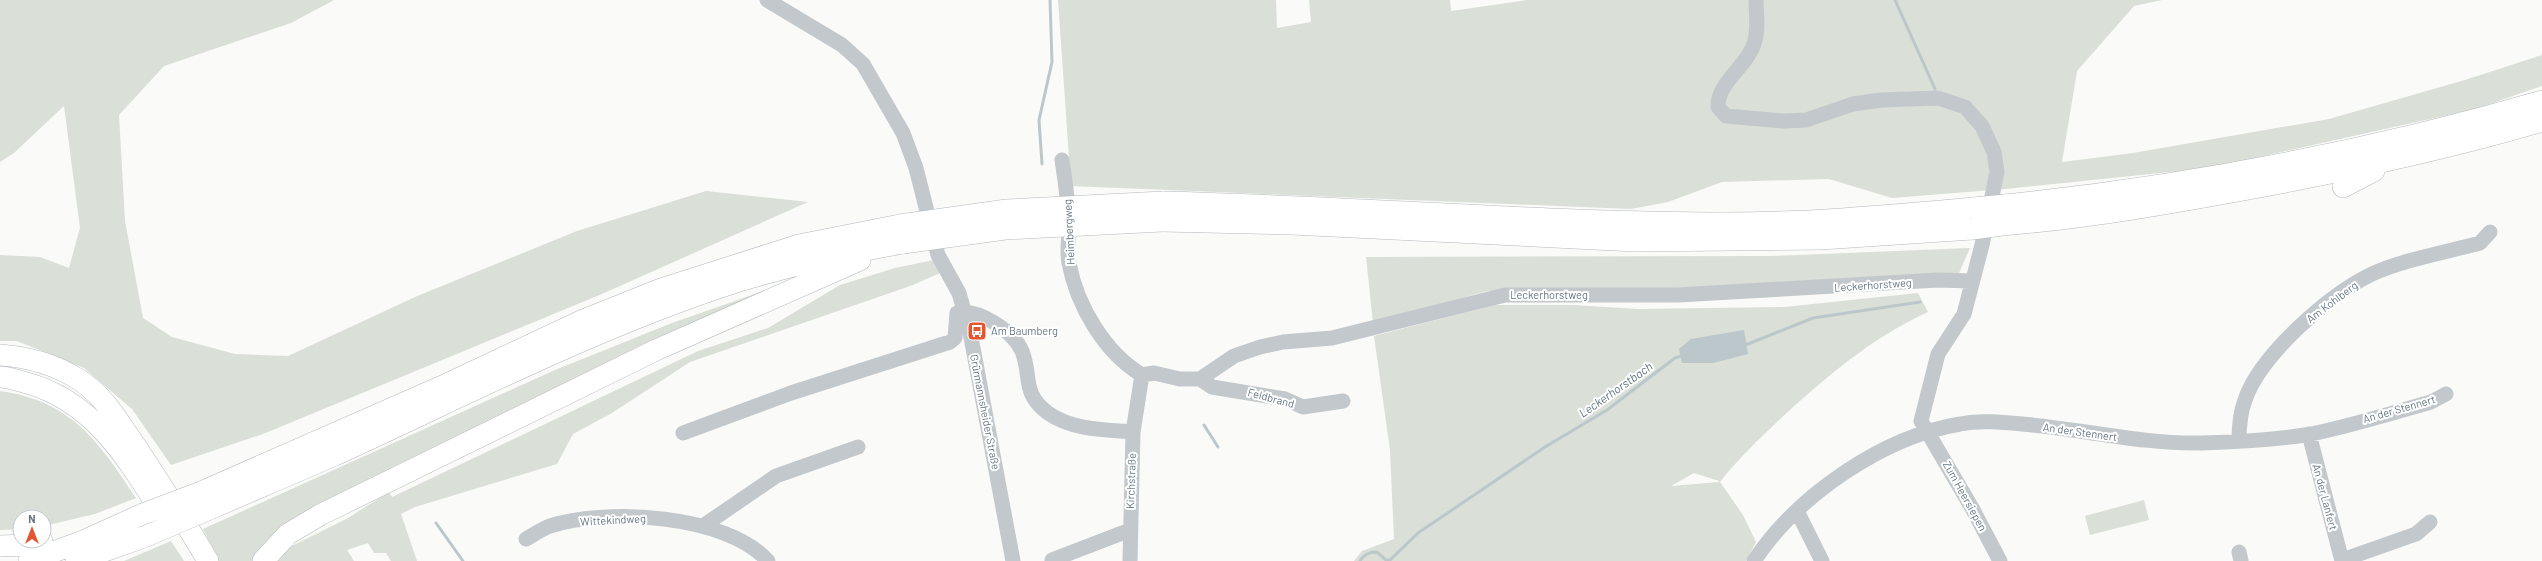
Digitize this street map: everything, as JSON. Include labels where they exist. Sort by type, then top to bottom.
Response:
[{"type":"highway","points":[[1162,212],[1256,204],[1587,220],[1710,223],[1814,222],[2111,194],[2269,167],[2390,141],[2542,101]]},
{"type":"highway","points":[[76,561],[144,537],[206,500],[581,321],[662,289],[799,245],[902,234],[1007,210],[1162,212],[1292,224],[1634,241],[1821,239],[1972,229],[2046,222],[2210,196],[2398,158],[2542,121]]},
{"type":"highway","points":[[2343,187],[2398,158]]},
{"type":"highway","points":[[1876,206],[1928,212]]},
{"type":"highway","points":[[1587,220],[1654,214],[1689,208]]},
{"type":"highway","points":[[2046,222],[2097,225]]},
{"type":"highway","points":[[263,561],[288,534],[320,515],[656,350],[836,270],[902,234]]},
{"type":"highway","points":[[0,355],[35,360],[56,368],[78,379],[94,392],[111,409],[156,476],[208,561]]},
{"type":"highway","points":[[0,377],[41,387],[72,402],[104,430],[136,473],[193,561]]},
{"type":"highway","points":[[52,539],[143,514],[206,500]]},
{"type":"highway","points":[[29,561],[83,541],[143,514]]},
{"type":"highway","points":[[0,546],[12,546]]},
{"type":"street","name":"Grürmannsheider Straße","points":[[767,0],[842,45],[863,64],[903,133],[916,168],[938,255],[959,293],[964,312],[1013,561]]},
{"type":"street","points":[[1756,0],[1757,26],[1755,43],[1749,56],[1726,86],[1717,101],[1718,107],[1726,116],[1806,120],[1853,104],[1881,100],[1938,98],[1965,107],[1982,126],[1994,152],[1997,172],[1982,244],[1964,314],[1938,354],[1933,369],[1921,421],[1928,432]]},
{"type":"street","name":"Heimbergweg","points":[[1062,160],[1069,221],[1068,262],[1082,306],[1104,344],[1128,367],[1142,375]]},
{"type":"street","name":"Am Kohlberg","points":[[2240,441],[2239,422],[2245,399],[2259,370],[2279,347],[2314,315],[2372,274],[2480,243],[2490,232]]},
{"type":"street","name":"Leckerhorstweg","points":[[1200,379],[1234,356],[1260,346],[1283,342],[1332,338],[1505,295],[1686,295],[1938,280],[1972,281]]},
{"type":"street","points":[[683,433],[791,393],[950,342],[955,338],[957,313],[964,312],[982,315],[1013,339],[1021,349],[1026,362],[1028,388],[1047,412],[1075,425],[1134,432]]},
{"type":"street","points":[[1142,375],[1154,372],[1180,378],[1200,379]]},
{"type":"street","name":"Kirchstraße","points":[[1130,561],[1134,432],[1142,375]]},
{"type":"street","name":"Feldbrand","points":[[1200,379],[1212,387],[1285,399],[1303,407],[1343,401]]},
{"type":"street","name":"An der Stennert","points":[[1754,561],[1770,539],[1818,491],[1863,461],[1928,432],[1960,424],[1981,422],[2023,424],[2161,442],[2240,441],[2309,434],[2432,402],[2446,394]]},
{"type":"street","name":"Zum Heersiepen","points":[[1928,432],[2000,561]]},
{"type":"street","name":"An der Lanfert","points":[[2309,434],[2342,560],[2416,534],[2430,522]]},
{"type":"street","points":[[703,526],[776,476],[858,447]]},
{"type":"street","points":[[1797,511],[1822,561]]},
{"type":"street","name":"Wittekindweg","points":[[526,539],[549,526],[604,518],[658,518],[703,526],[740,540],[768,561]]},
{"type":"street","points":[[1052,560],[1130,530]]},
{"type":"shaded area","points":[[0,0],[334,0],[291,23],[164,66],[119,115],[125,221],[143,318],[172,337],[235,354],[288,356],[415,297],[577,231],[706,191],[808,202],[602,294],[263,434],[171,465],[132,409],[84,368],[17,341],[0,341],[0,255],[40,257],[69,268],[80,228],[64,106],[14,153],[0,162]]},
{"type":"shaded area","points":[[1058,0],[1276,0],[1277,28],[1311,22],[1309,0],[1450,0],[1451,11],[1527,0],[2162,0],[2134,6],[2077,71],[2062,162],[2133,153],[2329,119],[2465,80],[2542,55],[2542,86],[2475,109],[2209,168],[2005,189],[1892,198],[1829,179],[1722,182],[1668,202],[1631,209],[1071,186]]},
{"type":"shaded area","points":[[1970,248],[1959,273],[1731,290],[1588,289],[1487,291],[1373,323],[1366,257],[1771,256]]},
{"type":"shaded area","points":[[934,260],[940,273],[913,285],[690,362],[612,413],[573,434],[557,464],[415,507],[401,514],[417,561],[391,561],[386,553],[374,553],[368,543],[347,550],[354,561],[277,561],[290,547],[348,518],[389,492],[392,497],[698,351],[768,328],[840,285],[895,268]]},
{"type":"shaded area","points":[[800,278],[301,514],[277,531],[256,561],[219,561],[203,529],[555,370],[672,323]]},
{"type":"shaded area","points":[[1918,293],[1928,312],[1887,334],[1831,374],[1763,435],[1720,482],[1743,515],[1756,542],[1746,561],[1354,561],[1362,551],[1394,539],[1390,450],[1374,336],[1495,305],[1573,305],[1638,309],[1784,307]],"holes":[[[1694,473],[1719,482],[1671,486]]]},
{"type":"shaded area","points":[[1744,330],[1748,354],[1713,363],[1682,363],[1679,349],[1691,339]]},
{"type":"shaded area","points":[[0,391],[25,396],[46,404],[65,414],[96,442],[136,498],[95,514],[52,524],[52,509],[12,509],[12,529],[0,530]]},
{"type":"shaded area","points":[[2144,500],[2149,520],[2090,535],[2085,516]]},
{"type":"shaded area","points":[[171,541],[184,561],[124,561]]},
{"type":"waterway","points":[[1042,164],[1039,120],[1052,62],[1050,0]]},
{"type":"waterway","name":"Leckerhorstbach","points":[[1895,0],[1935,89]]},
{"type":"waterway","name":"Leckerhorstbach","points":[[1743,346],[1813,318],[1920,302]]},
{"type":"waterway","name":"Leckerhorstbach","points":[[1360,561],[1363,557],[1372,552],[1377,552],[1386,560],[1390,560],[1418,533],[1545,447],[1607,410],[1675,358],[1684,355]]},
{"type":"waterway","points":[[1204,425],[1218,447]]},
{"type":"waterway","points":[[436,523],[463,561]]},
{"type":"place","name":"Am Baumberg","points":[[977,331]]}]
